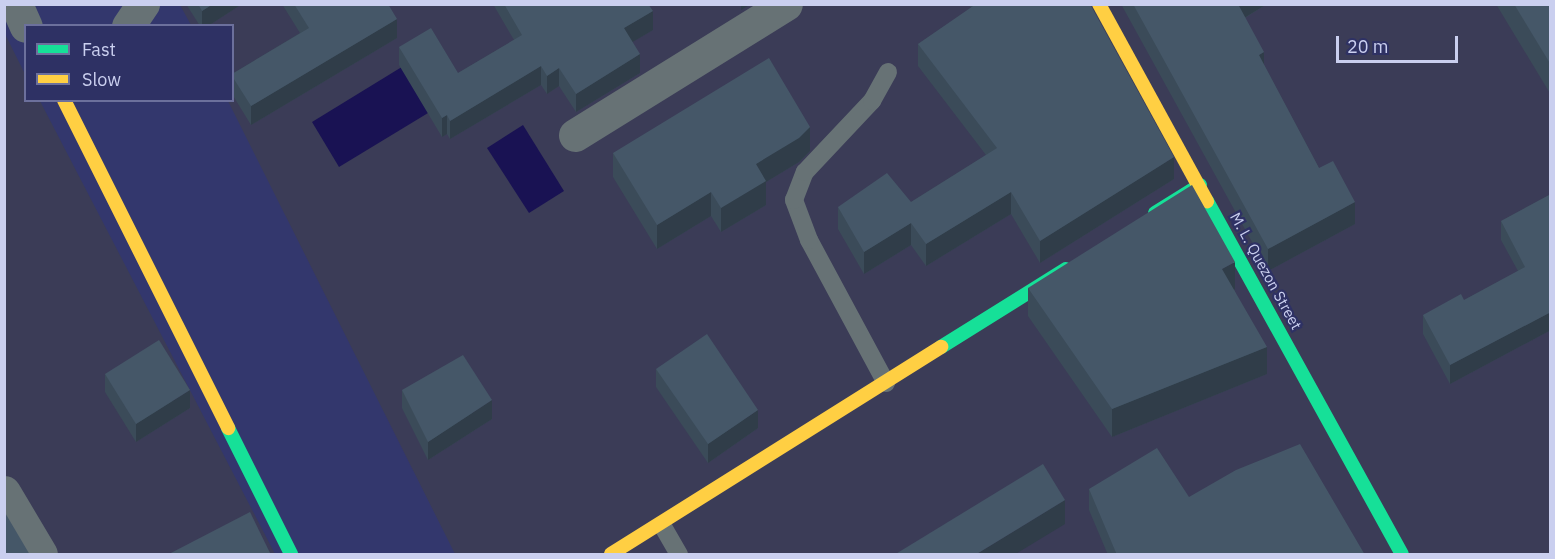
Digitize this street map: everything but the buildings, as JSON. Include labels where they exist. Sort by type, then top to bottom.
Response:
[{"type":"street","points":[[16,4],[25,24]]},
{"type":"street","points":[[129,24],[143,4]]},
{"type":"street","points":[[574,135],[786,4]]},
{"type":"street","name":"M. L. Quezon Street","points":[[1099,4],[1402,555]]},
{"type":"street","points":[[65,102],[291,555]]},
{"type":"street","points":[[1139,223],[1200,185]]},
{"type":"street","points":[[611,555],[1078,261]]},
{"type":"street","points":[[4,492],[41,555]]},
{"type":"lane","points":[[886,382],[809,240],[794,200],[805,172],[872,101],[888,72]]},
{"type":"lane","points":[[662,525],[679,555]]},
{"type":"shaded area","points":[[4,5],[180,5],[190,24],[24,24],[24,72],[5,34]]},
{"type":"shaded area","points":[[405,65],[433,110],[339,167],[312,122]]},
{"type":"shaded area","points":[[41,102],[229,102],[455,554],[275,554]]},
{"type":"shaded area","points":[[523,125],[564,191],[529,213],[487,148]]},
{"type":"traffic: fast","points":[[1155,213],[1200,185]]},
{"type":"traffic: fast","points":[[1207,201],[1402,554]]},
{"type":"traffic: fast","points":[[941,347],[1066,269]]},
{"type":"traffic: fast","points":[[228,428],[291,554]]},
{"type":"traffic: slow","points":[[1099,4],[1207,201]]},
{"type":"traffic: slow","points":[[65,102],[228,428]]},
{"type":"traffic: slow","points":[[611,554],[941,347]]}]
